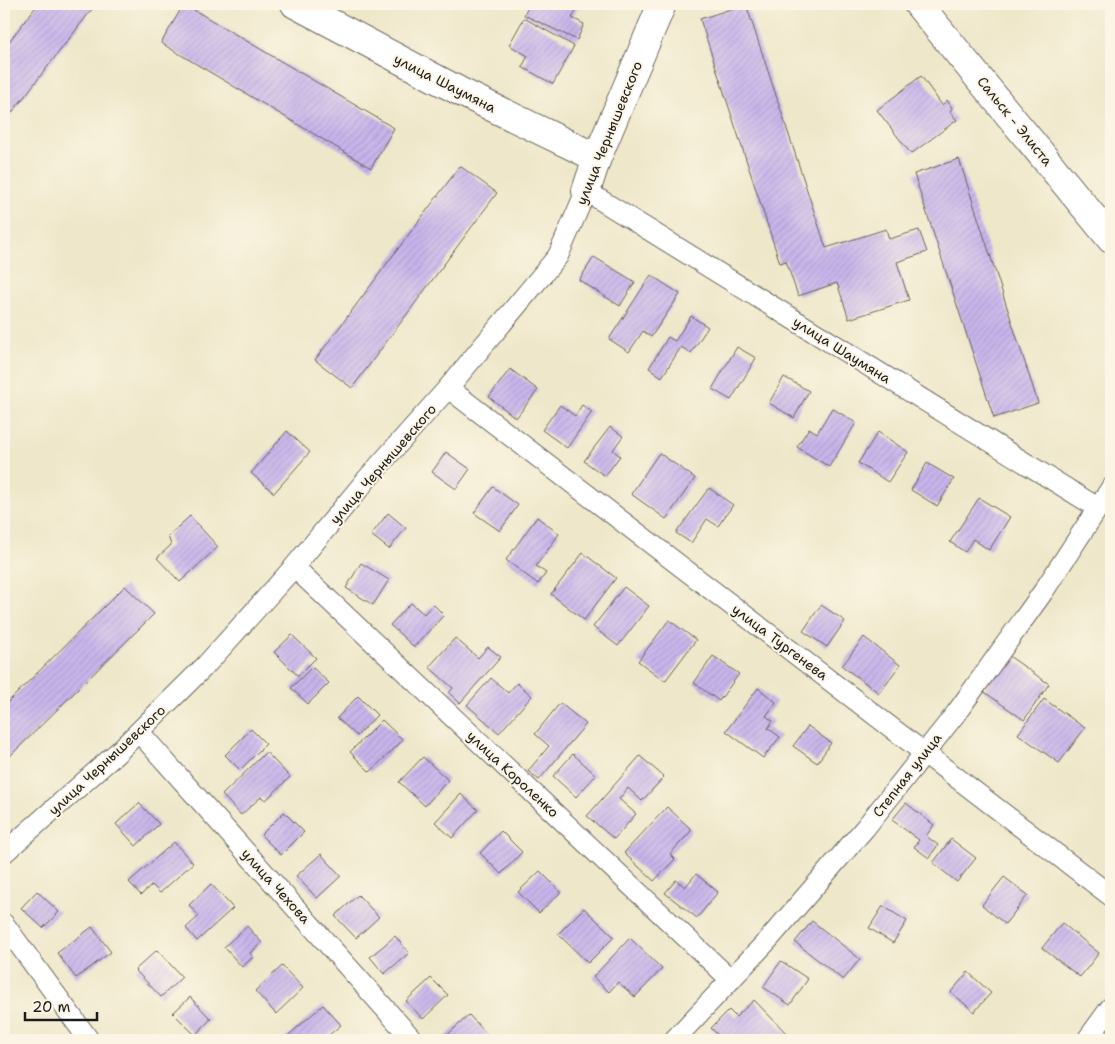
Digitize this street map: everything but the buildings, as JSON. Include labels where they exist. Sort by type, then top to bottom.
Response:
[{"type":"street","name":"улица Чернышевского","points":[[4,854],[110,760],[205,666],[294,568],[367,479],[448,388],[558,256],[662,4]]},
{"type":"street","name":"Сальск - Элиста","points":[[918,4],[1111,239]]},
{"type":"street","name":"улица Шаумяна","points":[[307,7],[463,93],[597,158]]},
{"type":"street","name":"улица Шаумяна","points":[[586,191],[1098,508]]},
{"type":"street","name":"улица Тургенева","points":[[448,388],[1111,896]]},
{"type":"street","name":"Степная улица","points":[[674,1040],[769,939],[866,828],[957,712],[1043,592],[1111,488]]},
{"type":"street","name":"улица Короленко","points":[[294,568],[731,980]]},
{"type":"street","name":"улица Чехова","points":[[139,732],[413,1040]]},
{"type":"street","points":[[4,924],[89,1040]]},
{"type":"street","points":[[1087,1040],[1111,1008]]}]
